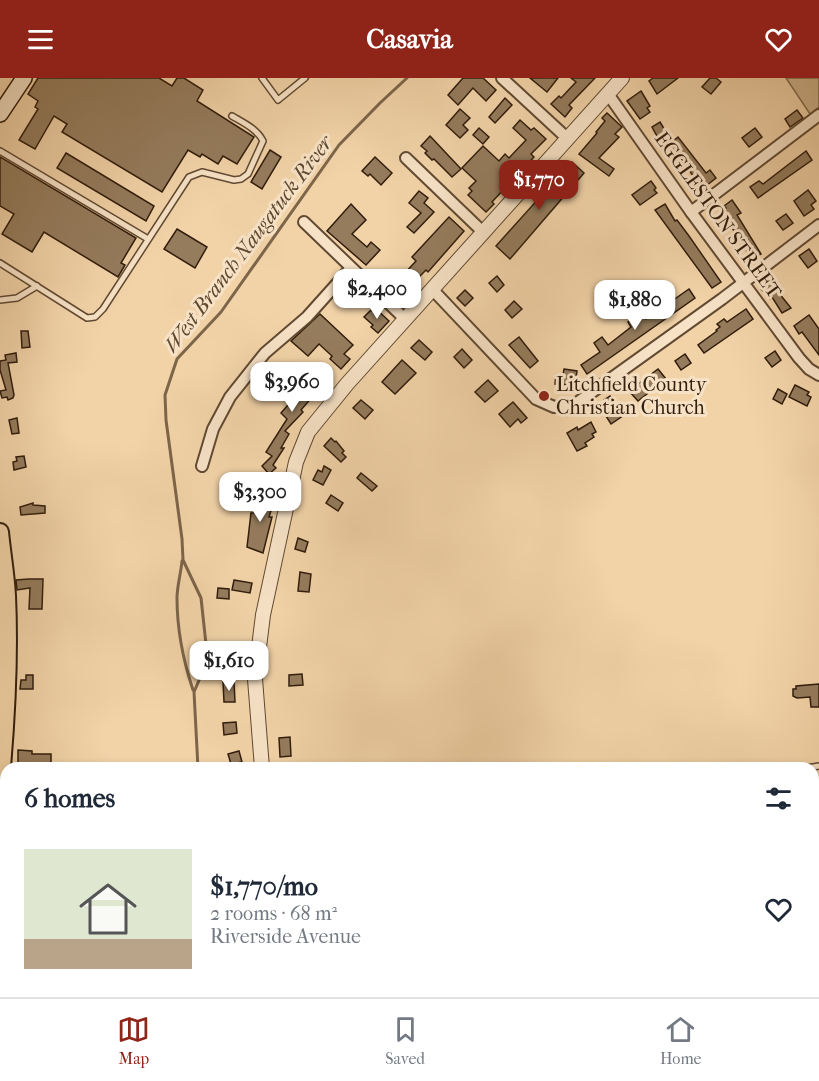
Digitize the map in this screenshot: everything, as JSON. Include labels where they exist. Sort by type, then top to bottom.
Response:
[{"type":"main road","points":[[0,114],[24,78]]},
{"type":"main road","points":[[0,532],[3,596],[3,762]]},
{"type":"street","points":[[502,78],[568,139]]},
{"type":"street","points":[[262,762],[255,679],[263,615],[296,462],[308,432],[325,409],[622,78]]},
{"type":"street","name":"EGGLESTON STREET","points":[[608,94],[691,212],[799,357],[809,369],[819,375]]},
{"type":"street","points":[[691,212],[819,115]]},
{"type":"street","points":[[406,158],[484,233]]},
{"type":"street","points":[[303,222],[405,319]]},
{"type":"street","points":[[432,289],[536,399],[554,407],[574,405],[745,282],[819,225]]},
{"type":"street","points":[[202,466],[213,429],[230,397],[265,353],[307,317],[351,268]]},
{"type":"lane","points":[[262,78],[278,100],[305,78]]},
{"type":"lane","points":[[0,263],[87,318],[95,317],[103,309],[189,177],[202,172],[234,180],[248,174],[263,141],[253,129],[232,116]]},
{"type":"lane","points":[[0,151],[148,239]]},
{"type":"lane","points":[[0,300],[17,298],[36,286]]},
{"type":"lane","points":[[819,929],[819,938]]},
{"type":"shaded area","points":[[786,78],[819,78],[819,107],[810,114]]},
{"type":"building","points":[[38,78],[159,78],[172,86],[177,78],[184,78],[203,90],[197,101],[254,137],[237,164],[223,156],[218,164],[202,154],[200,157],[188,150],[162,192],[62,132],[67,124],[54,116],[35,149],[19,140],[38,109],[35,107],[38,101],[28,94]]},
{"type":"building","points":[[463,78],[483,78],[496,90],[486,101],[473,88],[458,105],[448,95]]},
{"type":"building","points":[[530,78],[558,78],[547,92]]},
{"type":"building","points":[[571,78],[595,78],[569,105],[572,108],[565,117],[551,104],[559,96],[561,98],[576,82]]},
{"type":"building","points":[[653,78],[678,78],[657,94],[649,81]]},
{"type":"building","points":[[710,78],[716,78],[721,82],[711,94],[702,87]]},
{"type":"building","points":[[641,91],[650,106],[647,108],[650,112],[640,119],[627,101]]},
{"type":"building","points":[[505,98],[512,105],[495,123],[489,117]]},
{"type":"building","points":[[460,109],[470,118],[463,125],[468,130],[460,138],[446,125]]},
{"type":"building","points":[[797,110],[803,118],[790,127],[785,119]]},
{"type":"building","points":[[607,113],[622,127],[615,134],[619,137],[599,158],[614,169],[609,176],[579,154],[597,133],[605,121],[602,118]]},
{"type":"building","points":[[520,120],[531,130],[534,128],[546,139],[531,154],[534,157],[492,202],[494,204],[486,212],[468,195],[472,191],[469,188],[476,181],[462,168],[483,146],[499,161],[505,154],[509,158],[526,140],[513,128]]},
{"type":"building","points":[[660,122],[672,142],[678,137],[706,173],[710,170],[716,178],[702,189],[678,154],[673,159],[664,149],[652,127]]},
{"type":"building","points":[[479,128],[489,137],[483,144],[473,135]]},
{"type":"building","points":[[755,128],[762,137],[749,147],[742,138]]},
{"type":"building","points":[[430,136],[461,169],[452,177],[425,153],[427,151],[421,146]]},
{"type":"building","points":[[270,150],[281,157],[262,189],[251,182]]},
{"type":"building","points":[[806,151],[812,160],[758,198],[750,187],[759,181],[763,184]]},
{"type":"building","points":[[66,153],[154,206],[146,221],[57,168]]},
{"type":"building","points":[[0,157],[136,238],[121,263],[125,265],[118,277],[44,232],[32,252],[2,234],[14,214],[0,206]]},
{"type":"building","points":[[375,157],[392,173],[381,185],[370,174],[368,176],[362,171]]},
{"type":"building","points":[[572,162],[584,173],[510,259],[496,246],[541,196],[545,188],[548,191]]},
{"type":"building","points":[[651,181],[657,193],[640,205],[632,195]]},
{"type":"building","points":[[808,190],[816,201],[811,205],[814,209],[804,216],[794,201]]},
{"type":"building","points":[[419,191],[428,198],[424,203],[434,212],[414,233],[407,227],[421,213],[409,203]]},
{"type":"building","points":[[732,200],[741,213],[737,215],[761,254],[752,259],[722,212],[726,208],[724,206]]},
{"type":"building","points":[[351,204],[366,220],[352,234],[367,247],[371,242],[380,250],[366,265],[327,231]]},
{"type":"building","points":[[665,204],[721,282],[712,288],[655,210]]},
{"type":"building","points":[[786,214],[793,223],[783,230],[776,221]]},
{"type":"building","points":[[449,217],[464,231],[428,272],[426,270],[398,298],[396,296],[394,298],[389,290],[416,261],[412,257]]},
{"type":"building","points":[[177,229],[207,247],[195,268],[164,249]]},
{"type":"building","points":[[809,249],[817,261],[808,268],[799,256]]},
{"type":"building","points":[[497,276],[504,285],[497,292],[489,283]]},
{"type":"building","points":[[770,282],[791,308],[782,313],[772,297],[770,299],[761,289]]},
{"type":"building","points":[[689,289],[695,298],[587,374],[581,365],[600,352],[594,343],[602,337],[608,345],[631,327],[628,322],[641,312],[646,319]]},
{"type":"building","points":[[465,290],[473,298],[465,306],[457,298]]},
{"type":"building","points":[[514,301],[522,309],[512,318],[505,310]]},
{"type":"building","points":[[375,308],[389,321],[378,333],[364,317]]},
{"type":"building","points":[[746,309],[753,319],[704,353],[698,345],[717,331],[720,327],[717,324],[724,319],[727,322]]},
{"type":"building","points":[[320,314],[353,345],[344,354],[350,359],[341,369],[330,359],[332,356],[319,344],[308,356],[291,341]]},
{"type":"building","points":[[809,315],[819,329],[819,355],[802,332],[799,334],[794,326]]},
{"type":"building","points":[[21,331],[28,331],[30,347],[22,348]]},
{"type":"building","points":[[519,337],[538,361],[530,368],[509,345]]},
{"type":"building","points":[[419,340],[432,352],[425,360],[411,348]]},
{"type":"building","points":[[462,349],[472,360],[464,368],[454,357]]},
{"type":"building","points":[[775,351],[781,360],[772,367],[765,358]]},
{"type":"building","points":[[16,353],[17,362],[8,363],[14,395],[8,400],[7,397],[2,398],[0,391],[6,390],[0,370],[0,361],[6,360],[5,355]]},
{"type":"building","points":[[685,354],[691,363],[681,370],[675,361]]},
{"type":"building","points":[[402,360],[416,373],[395,394],[382,382]]},
{"type":"building","points":[[564,369],[577,371],[575,385],[555,384],[556,374],[563,375]]},
{"type":"building","points":[[658,369],[666,379],[638,401],[629,391]]},
{"type":"building","points":[[287,370],[295,377],[299,390],[318,370],[326,378],[310,394],[313,396],[301,410],[303,412],[285,431],[289,434],[281,448],[284,448],[273,465],[276,468],[269,474],[262,466],[272,456],[266,452],[287,419],[281,413],[295,397],[290,393],[293,389],[281,377]]},
{"type":"building","points":[[488,380],[498,391],[485,402],[475,392]]},
{"type":"building","points":[[795,385],[809,392],[807,395],[811,397],[807,406],[789,397]]},
{"type":"building","points":[[778,389],[787,394],[782,404],[773,399]]},
{"type":"building","points":[[610,396],[616,405],[620,403],[627,413],[611,424],[604,413],[610,410],[604,400]]},
{"type":"building","points":[[361,400],[373,410],[365,419],[353,408]]},
{"type":"building","points":[[513,402],[527,418],[521,423],[518,419],[510,427],[499,414]]},
{"type":"building","points":[[17,418],[19,433],[12,434],[9,420]]},
{"type":"building","points":[[591,422],[596,432],[592,434],[594,437],[585,443],[587,446],[577,451],[567,433],[577,427],[578,430]]},
{"type":"building","points":[[331,438],[344,451],[342,453],[346,457],[341,462],[324,446]]},
{"type":"building","points":[[24,456],[26,467],[14,470],[13,462],[17,461],[16,457]]},
{"type":"building","points":[[324,466],[331,470],[323,485],[313,480],[318,470],[322,472]]},
{"type":"building","points":[[361,473],[377,486],[372,491],[357,478]]},
{"type":"building","points":[[261,493],[275,498],[269,517],[272,517],[263,553],[247,547],[251,513],[254,513]]},
{"type":"building","points":[[331,495],[343,503],[338,511],[326,503]]},
{"type":"building","points":[[33,503],[33,505],[45,506],[45,513],[21,515],[20,507]]},
{"type":"building","points":[[298,538],[308,542],[305,552],[295,549]]},
{"type":"building","points":[[300,572],[311,574],[309,592],[298,591]]},
{"type":"building","points":[[43,579],[42,609],[29,609],[30,588],[17,590],[16,580]]},
{"type":"building","points":[[234,580],[252,583],[250,593],[232,590]]},
{"type":"building","points":[[218,588],[229,589],[229,599],[217,598]]},
{"type":"building","points":[[226,643],[239,645],[235,663],[223,661]]},
{"type":"building","points":[[302,674],[303,685],[289,686],[289,675]]},
{"type":"building","points":[[26,675],[33,675],[33,689],[20,689],[21,680],[26,680]]},
{"type":"building","points":[[223,682],[234,682],[235,702],[224,702]]},
{"type":"building","points":[[819,684],[819,707],[811,707],[810,697],[793,696],[793,689],[796,689],[796,686]]},
{"type":"building","points":[[236,722],[237,733],[224,735],[223,723]]},
{"type":"building","points":[[290,737],[291,756],[280,757],[279,738]]},
{"type":"building","points":[[18,750],[32,751],[32,754],[51,754],[51,762],[18,762]]},
{"type":"building","points":[[239,751],[242,762],[230,762],[228,754]]},
{"type":"waterway","name":"West Branch Naugatuck River","points":[[198,762],[194,692],[203,671],[206,644],[201,598],[183,560],[165,395],[177,359],[221,312],[339,145],[407,78]]},
{"type":"waterway","name":"West Branch Naugatuck River","points":[[182,561],[177,593],[179,633],[193,690]]},
{"type":"place","name":"Litchfield County Christian Church","points":[[544,396]]}]
